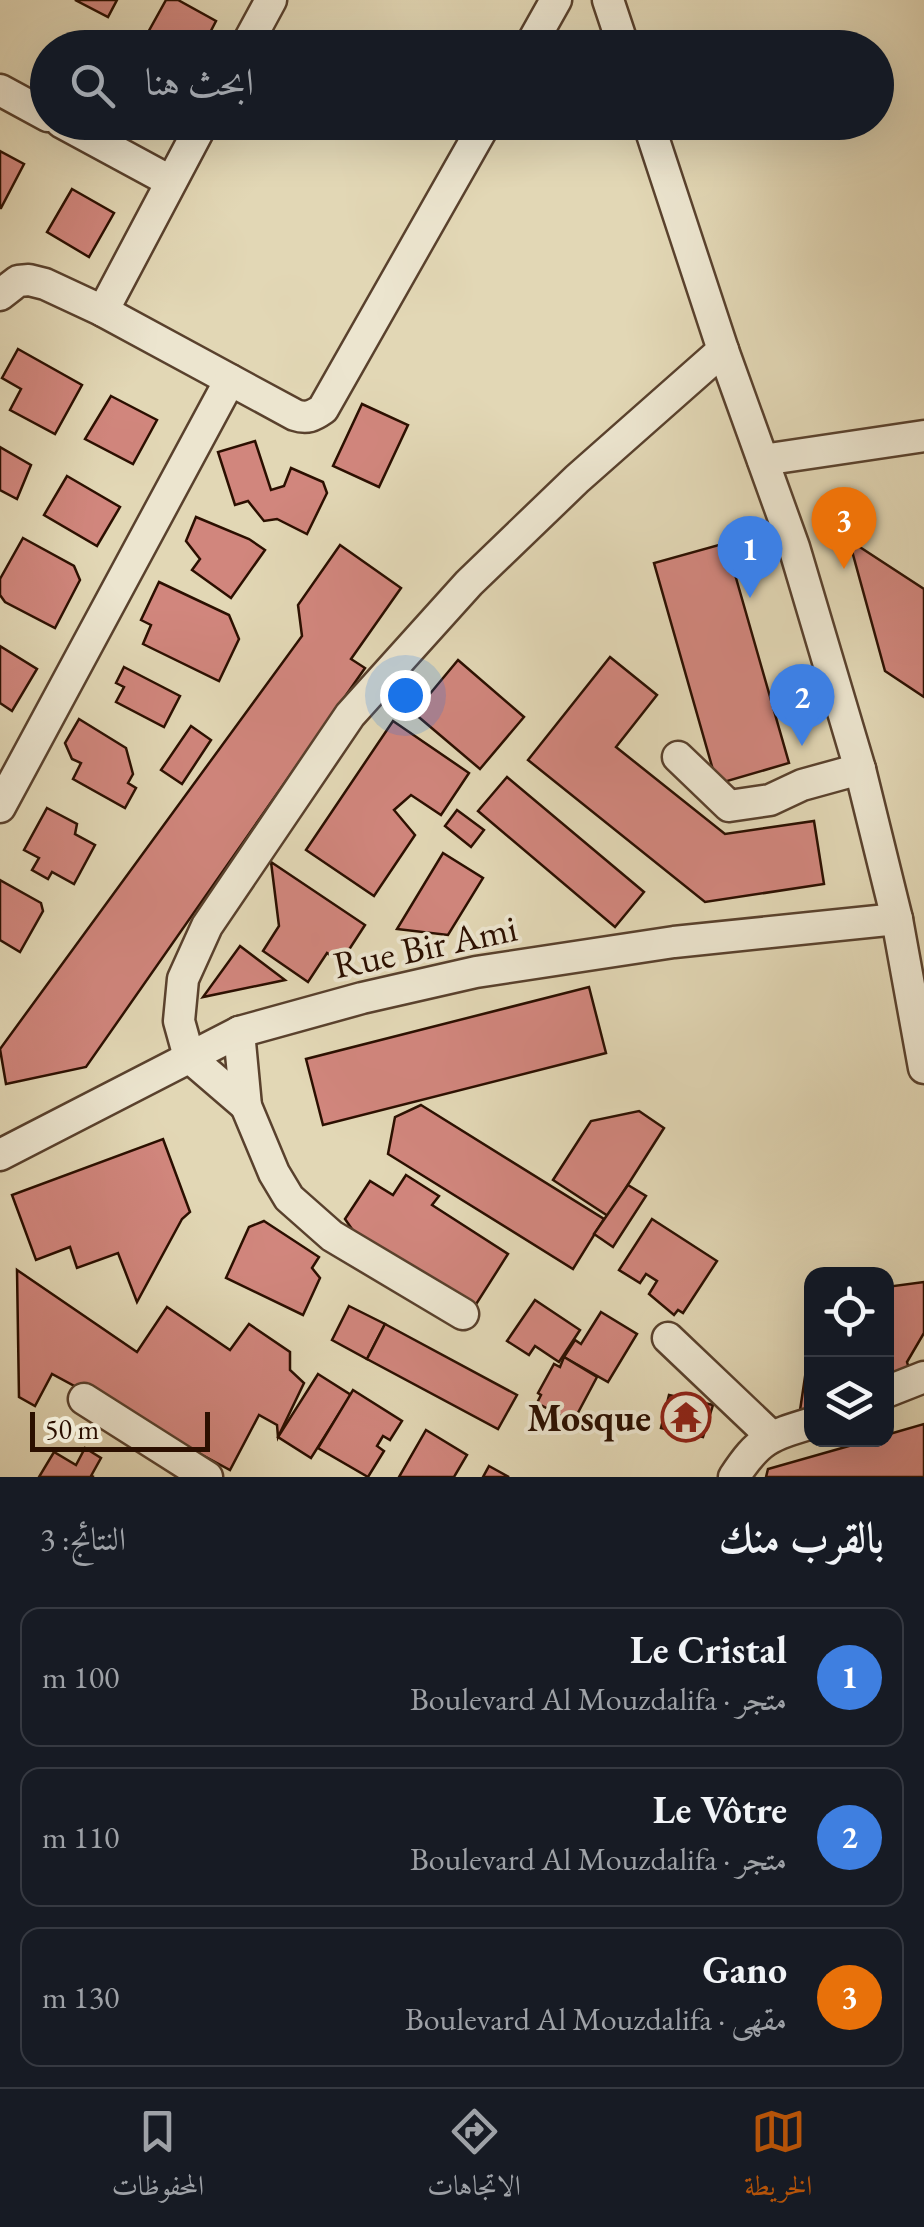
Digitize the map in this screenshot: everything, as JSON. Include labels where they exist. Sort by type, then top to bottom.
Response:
[{"type":"street","points":[[255,30],[271,0]]},
{"type":"street","points":[[539,30],[556,0]]},
{"type":"street","points":[[608,0],[618,30]]},
{"type":"street","points":[[0,90],[30,106]]},
{"type":"street","points":[[94,140],[170,181]]},
{"type":"street","points":[[104,311],[193,140]]},
{"type":"street","points":[[0,295],[8,286],[29,280],[104,311],[305,418],[323,409],[476,140]]},
{"type":"street","points":[[654,140],[723,350],[794,547],[860,769],[898,919],[924,1068]]},
{"type":"street","points":[[246,1106],[189,1057],[178,1021],[182,979],[206,926],[350,715],[469,582],[577,478],[723,350]]},
{"type":"street","points":[[0,806],[230,380]]},
{"type":"street","points":[[763,460],[924,436]]},
{"type":"street","points":[[678,757],[730,806],[770,800],[802,785],[860,769]]},
{"type":"street","name":"Rue Bir Ami","points":[[0,1154],[239,1032],[476,972],[674,942],[898,919]]},
{"type":"street","points":[[239,1032],[246,1106],[274,1173],[289,1198],[332,1236],[463,1314]]},
{"type":"street","points":[[668,1338],[749,1461],[804,1428]]},
{"type":"street","points":[[894,1389],[924,1377]]},
{"type":"street","points":[[84,1399],[207,1477]]},
{"type":"building","points":[[75,0],[117,0],[108,17]]},
{"type":"building","points":[[166,0],[178,0],[216,21],[211,30],[149,30]]},
{"type":"building","points":[[0,151],[24,164],[1,208],[0,208]]},
{"type":"building","points":[[72,189],[114,213],[89,257],[47,232]]},
{"type":"building","points":[[18,349],[82,385],[55,434],[10,410],[21,389],[2,378]]},
{"type":"building","points":[[111,396],[157,420],[133,464],[85,439]]},
{"type":"building","points":[[362,404],[408,425],[379,487],[333,466]]},
{"type":"building","points":[[255,441],[271,490],[284,486],[291,468],[323,482],[327,493],[307,534],[277,519],[264,521],[248,501],[235,505],[218,452]]},
{"type":"building","points":[[0,447],[31,465],[17,499],[0,490]]},
{"type":"building","points":[[67,476],[120,507],[97,546],[44,515]]},
{"type":"building","points":[[196,517],[249,539],[265,550],[231,598],[192,570],[200,559],[186,541]]},
{"type":"building","points":[[23,538],[74,566],[80,580],[55,628],[5,602],[0,595],[0,579]]},
{"type":"building","points":[[849,540],[924,589],[924,697],[885,671]]},
{"type":"building","points":[[726,543],[789,763],[717,784],[654,563]]},
{"type":"building","points":[[340,545],[401,588],[351,659],[365,668],[86,1067],[6,1084],[0,1049],[302,636],[298,605]]},
{"type":"building","points":[[159,582],[229,615],[239,639],[219,681],[143,644],[151,625],[141,620]]},
{"type":"building","points":[[0,646],[37,669],[12,711],[0,703]]},
{"type":"building","points":[[610,657],[657,695],[616,747],[725,834],[814,821],[824,884],[705,902],[528,760]]},
{"type":"building","points":[[458,660],[524,717],[480,769],[414,713]]},
{"type":"building","points":[[124,667],[180,696],[164,727],[116,702],[124,687],[116,683]]},
{"type":"building","points":[[79,719],[126,748],[133,774],[128,783],[136,788],[125,808],[73,779],[81,763],[72,759],[65,743]]},
{"type":"building","points":[[393,721],[469,773],[441,815],[411,795],[394,810],[415,835],[374,896],[306,850]]},
{"type":"building","points":[[191,726],[211,740],[182,784],[161,770]]},
{"type":"building","points":[[507,777],[644,892],[615,927],[478,811]]},
{"type":"building","points":[[47,808],[77,824],[75,834],[95,845],[74,884],[52,872],[48,879],[32,870],[39,858],[24,850]]},
{"type":"building","points":[[457,810],[484,830],[471,847],[445,826]]},
{"type":"building","points":[[443,853],[483,878],[448,935],[397,929]]},
{"type":"building","points":[[271,862],[365,925],[341,962],[327,953],[308,982],[263,951],[279,926]]},
{"type":"building","points":[[0,880],[41,903],[43,911],[20,952],[0,940]]},
{"type":"building","points":[[240,946],[285,980],[203,997]]},
{"type":"building","points":[[589,987],[606,1053],[323,1125],[306,1059]]},
{"type":"building","points":[[421,1105],[604,1219],[573,1269],[388,1154],[395,1117]]},
{"type":"building","points":[[639,1111],[664,1128],[608,1216],[553,1180],[591,1121]]},
{"type":"building","points":[[163,1139],[190,1212],[182,1219],[137,1302],[118,1253],[77,1268],[70,1247],[36,1260],[12,1195]]},
{"type":"building","points":[[406,1175],[439,1196],[432,1205],[508,1254],[473,1309],[354,1232],[345,1219],[370,1181],[393,1195]]},
{"type":"building","points":[[628,1185],[646,1196],[613,1247],[594,1234]]},
{"type":"building","points":[[652,1219],[717,1261],[683,1313],[678,1310],[674,1315],[649,1294],[657,1281],[646,1274],[640,1283],[619,1270]]},
{"type":"building","points":[[264,1221],[319,1257],[312,1268],[320,1278],[303,1315],[226,1278],[249,1227]]},
{"type":"building","points":[[17,1270],[137,1352],[167,1307],[230,1350],[249,1324],[290,1352],[290,1370],[304,1383],[278,1437],[277,1425],[259,1415],[230,1470],[52,1374],[35,1406],[19,1397]]},
{"type":"building","points":[[924,1282],[924,1333],[907,1362],[911,1375],[894,1381],[894,1357],[894,1286]]},
{"type":"building","points":[[535,1300],[580,1330],[559,1362],[535,1346],[529,1355],[507,1341]]},
{"type":"building","points":[[349,1306],[385,1324],[367,1359],[332,1340]]},
{"type":"building","points":[[601,1312],[637,1334],[608,1382],[564,1357],[575,1340],[581,1344]]},
{"type":"building","points":[[385,1324],[517,1395],[498,1429],[367,1359]]},
{"type":"building","points":[[564,1357],[597,1377],[573,1422],[537,1403],[541,1395],[538,1393],[554,1364],[560,1367]]},
{"type":"building","points":[[318,1374],[351,1395],[311,1458],[278,1437]]},
{"type":"building","points":[[804,1384],[804,1415],[799,1417]]},
{"type":"building","points":[[353,1390],[402,1421],[390,1440],[383,1436],[377,1446],[384,1451],[368,1477],[318,1448]]},
{"type":"building","name":"Mosque","points":[[669,1395],[713,1405],[703,1437],[661,1428]]},
{"type":"building","points":[[924,1424],[924,1477],[766,1477],[768,1469],[845,1447],[894,1447],[894,1433]]},
{"type":"building","points":[[426,1430],[467,1455],[454,1477],[399,1477]]},
{"type":"building","points":[[85,1448],[101,1458],[91,1476],[94,1477],[39,1477],[54,1452],[76,1465]]},
{"type":"building","points":[[489,1466],[509,1477],[483,1477]]},
{"type":"place","name":"Gano","points":[[844,569]]},
{"type":"place","name":"Le Cristal","points":[[750,598]]},
{"type":"place","name":"Le Vôtre","points":[[802,746]]},
{"type":"place","name":"Mosque","points":[[686,1417]]}]
